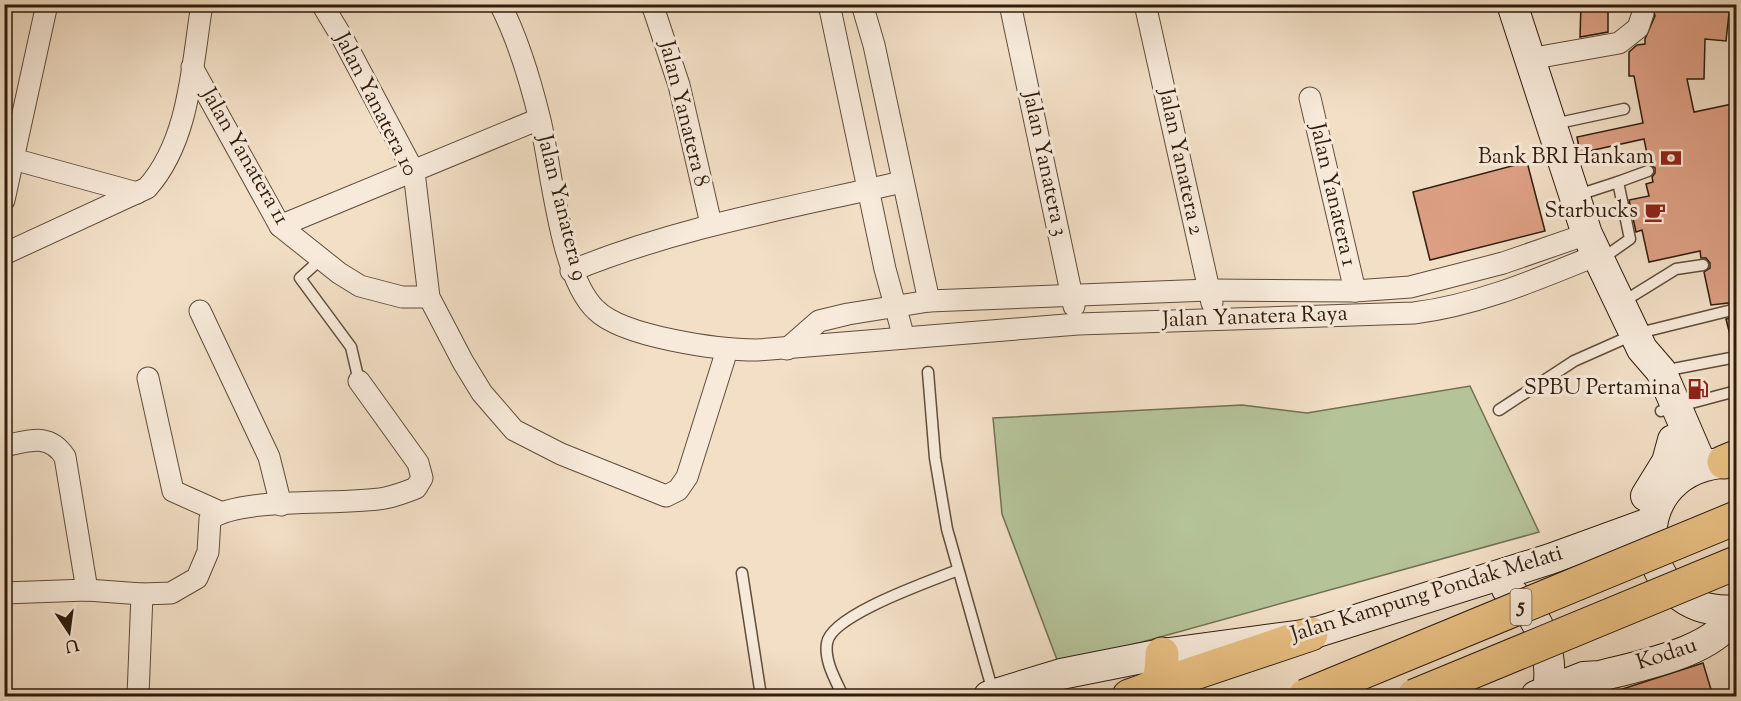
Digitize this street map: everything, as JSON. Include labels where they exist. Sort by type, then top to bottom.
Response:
[{"type":"highway","name":"5","points":[[1305,696],[1737,518]]},
{"type":"highway","name":"5","points":[[1414,696],[1737,563]]},
{"type":"highway","points":[[1142,691],[1311,634]]},
{"type":"highway","points":[[1142,691],[1161,678],[1162,654]]},
{"type":"main road","points":[[1512,4],[1574,197],[1595,250],[1669,408],[1717,464]]},
{"type":"main road","points":[[1587,546],[1645,498],[1667,462],[1673,440],[1669,408]]},
{"type":"main road","points":[[1673,440],[1717,464]]},
{"type":"main road","points":[[1717,464],[1665,494],[1652,522],[1652,550],[1662,575],[1680,596],[1700,606],[1719,611],[1736,610]]},
{"type":"main road","name":"Jalan Kampung Pondak Melati","points":[[991,696],[1061,674],[1162,654],[1311,634],[1550,559],[1652,522]]},
{"type":"main road","points":[[1482,580],[1507,588],[1534,617],[1548,653],[1542,694]]},
{"type":"main road","name":"Kodau","points":[[1542,694],[1601,674],[1689,630],[1695,622],[1700,606]]},
{"type":"main road","name":"Kodau","points":[[1641,656],[1698,646],[1715,638],[1726,627],[1736,610]]},
{"type":"street","points":[[4,200],[46,4]]},
{"type":"street","points":[[4,254],[147,188],[162,171],[170,157],[185,105],[202,4]]},
{"type":"street","name":"Jalan Yanatera 10","points":[[322,4],[414,172],[429,297],[462,362],[482,393],[514,430],[561,454],[666,496],[678,490],[687,477],[727,350]]},
{"type":"street","name":"Jalan Yanatera 9","points":[[500,4],[539,119],[571,271],[584,296],[597,312],[637,331],[727,350]]},
{"type":"street","name":"Jalan Yanatera 8","points":[[652,4],[679,85],[711,224]]},
{"type":"street","points":[[829,4],[868,190],[904,338]]},
{"type":"street","points":[[862,4],[874,45],[902,182],[930,301]]},
{"type":"street","name":"Jalan Yanatera 3","points":[[1010,4],[1078,324]]},
{"type":"street","name":"Jalan Yanatera 2","points":[[1145,4],[1216,318]]},
{"type":"street","points":[[1529,59],[1619,43],[1638,28],[1643,13]]},
{"type":"street","name":"Jalan Yanatera 11","points":[[192,67],[280,226],[360,286],[402,297],[429,297]]},
{"type":"street","name":"Jalan Yanatera 1","points":[[1310,98],[1355,291]]},
{"type":"street","points":[[280,226],[539,119]]},
{"type":"street","points":[[13,159],[137,192]]},
{"type":"street","points":[[571,271],[624,249],[711,224],[902,182]]},
{"type":"street","name":"Jalan Yanatera Raya","points":[[788,349],[819,321],[930,301],[1209,290],[1355,291],[1410,287],[1477,270],[1595,250]]},
{"type":"street","name":"Jalan Yanatera Raya","points":[[727,350],[788,349],[1078,324],[1414,313],[1454,306],[1515,288],[1595,250]]},
{"type":"street","points":[[1477,270],[1484,297]]},
{"type":"street","points":[[200,311],[270,457],[281,505]]},
{"type":"street","points":[[148,378],[173,491],[220,512]]},
{"type":"street","points":[[4,593],[87,590],[142,594],[171,593],[197,578],[208,552],[210,519],[220,512],[384,498],[416,488],[422,478],[418,463],[359,381]]},
{"type":"street","points":[[4,446],[32,440],[46,441],[58,445],[65,457],[87,590]]},
{"type":"street","points":[[138,696],[142,594]]},
{"type":"lane","points":[[1551,125],[1624,109]]},
{"type":"lane","points":[[1574,197],[1648,171]]},
{"type":"lane","points":[[1595,250],[1630,239],[1618,182]]},
{"type":"lane","points":[[321,259],[300,278],[351,347],[359,381]]},
{"type":"lane","points":[[1620,303],[1676,269],[1703,265]]},
{"type":"lane","points":[[1646,358],[1737,309]]},
{"type":"lane","points":[[1499,410],[1574,361],[1646,358],[1734,360]]},
{"type":"lane","points":[[928,372],[937,469],[947,529],[991,696]]},
{"type":"lane","points":[[1669,408],[1737,391]]},
{"type":"lane","points":[[843,696],[827,653],[830,633],[836,626],[884,601],[958,570]]},
{"type":"lane","points":[[742,573],[761,696]]},
{"type":"green space","points":[[1470,386],[1539,532],[1059,665],[1002,514],[993,418],[1242,405],[1307,413]]},
{"type":"building","points":[[1581,4],[1608,4],[1608,32],[1580,37]]},
{"type":"building","points":[[1652,4],[1730,4],[1726,41],[1705,39],[1704,79],[1687,79],[1694,112],[1737,103],[1737,302],[1711,305],[1704,272],[1710,268],[1710,263],[1706,258],[1701,258],[1700,251],[1649,262],[1642,230],[1636,232],[1629,200],[1649,196],[1646,184],[1653,182],[1655,168],[1649,164],[1644,139],[1580,153],[1577,137],[1643,123],[1634,76],[1629,76],[1629,52],[1637,45],[1645,44],[1655,16]]},
{"type":"building","points":[[1527,162],[1545,231],[1430,260],[1413,192]]},
{"type":"building","points":[[1737,317],[1737,335],[1730,335],[1726,319]]},
{"type":"building","points":[[1703,663],[1713,696],[1613,696],[1613,692]]},
{"type":"place","name":"Bank BRI Hankam","points":[[1671,158]]},
{"type":"place","name":"Starbucks","points":[[1655,212]]},
{"type":"place","name":"SPBU Pertamina","points":[[1698,389]]}]
